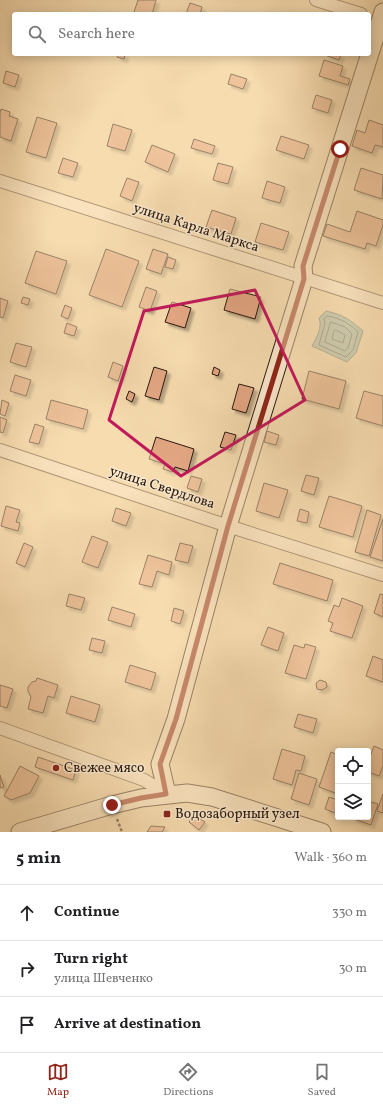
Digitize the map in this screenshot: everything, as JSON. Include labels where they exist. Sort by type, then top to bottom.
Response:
[{"type":"street","points":[[316,0],[355,12]]},
{"type":"street","points":[[371,43],[379,17]]},
{"type":"street","points":[[166,794],[160,764],[176,719],[228,526],[304,279],[303,266],[367,56]]},
{"type":"street","name":"улица Карла Маркса","points":[[0,181],[383,303]]},
{"type":"street","name":"улица Свердлова","points":[[0,450],[228,526],[383,575]]},
{"type":"street","points":[[0,728],[144,780],[166,794]]},
{"type":"street","points":[[20,832],[141,798],[166,794],[187,793],[212,797],[322,832]]},
{"type":"highlighted area","points":[[255,290],[305,400],[181,476],[109,420],[144,311]]},
{"type":"water","points":[[326,311],[346,318],[363,331],[356,353],[347,362],[312,346],[320,329],[319,318]]},
{"type":"building","points":[[138,0],[156,0],[153,12],[134,12]]},
{"type":"building","points":[[190,3],[202,7],[201,12],[187,12]]},
{"type":"building","points":[[117,56],[125,56],[124,59]]},
{"type":"building","points":[[328,56],[340,56],[339,60]]},
{"type":"building","points":[[324,60],[343,66],[340,76],[350,79],[348,85],[319,76]]},
{"type":"building","points":[[6,71],[19,75],[15,87],[3,83]]},
{"type":"building","points":[[231,74],[247,79],[243,89],[228,84]]},
{"type":"building","points":[[316,95],[332,100],[328,113],[312,108]]},
{"type":"building","points":[[1,109],[10,112],[9,116],[18,119],[11,141],[0,137]]},
{"type":"building","points":[[37,117],[57,123],[46,158],[26,152]]},
{"type":"building","points":[[369,120],[383,125],[383,147],[375,145],[372,153],[352,146],[357,130],[365,133]]},
{"type":"building","points":[[113,124],[132,130],[125,151],[107,146]]},
{"type":"building","points":[[281,136],[309,145],[304,159],[276,150]]},
{"type":"building","points":[[194,139],[215,146],[212,154],[191,148]]},
{"type":"building","points":[[152,145],[175,154],[168,172],[145,162]]},
{"type":"building","points":[[63,158],[78,163],[73,177],[58,173]]},
{"type":"building","points":[[218,163],[233,167],[228,184],[213,180]]},
{"type":"building","points":[[361,168],[383,175],[382,199],[354,190]]},
{"type":"building","points":[[127,178],[139,182],[132,201],[120,196]]},
{"type":"building","points":[[267,181],[285,187],[280,203],[262,198]]},
{"type":"building","points":[[212,210],[236,218],[231,234],[206,227]]},
{"type":"building","points":[[357,211],[383,220],[383,225],[376,246],[367,243],[365,249],[323,236],[327,224],[350,232]]},
{"type":"building","points":[[261,223],[289,232],[283,250],[255,242]]},
{"type":"building","points":[[106,249],[139,261],[122,307],[89,295]]},
{"type":"building","points":[[153,249],[168,254],[161,274],[146,269]]},
{"type":"building","points":[[36,251],[67,261],[56,294],[25,283]]},
{"type":"building","points":[[168,257],[176,260],[173,269],[165,267]]},
{"type":"building","points":[[146,287],[157,291],[150,311],[139,307]]},
{"type":"building","points":[[230,289],[261,297],[255,319],[224,310]]},
{"type":"building","points":[[23,297],[30,299],[28,305],[21,303]]},
{"type":"building","points":[[0,298],[8,301],[3,318],[0,317]]},
{"type":"building","points":[[172,302],[191,308],[185,328],[165,322]]},
{"type":"building","points":[[65,305],[72,308],[68,319],[61,316]]},
{"type":"building","points":[[67,323],[77,327],[74,336],[64,333]]},
{"type":"building","points":[[16,343],[32,347],[26,367],[10,362]]},
{"type":"building","points":[[113,362],[123,366],[118,381],[108,377]]},
{"type":"building","points":[[154,367],[167,371],[159,400],[145,396]]},
{"type":"building","points":[[214,367],[220,370],[218,376],[212,374]]},
{"type":"building","points":[[309,371],[346,381],[339,409],[302,399]]},
{"type":"building","points":[[15,375],[31,380],[26,396],[10,391]]},
{"type":"building","points":[[239,384],[254,388],[246,413],[232,409]]},
{"type":"building","points":[[129,391],[135,394],[132,402],[126,399]]},
{"type":"building","points":[[364,391],[383,396],[383,426],[356,418]]},
{"type":"building","points":[[2,400],[9,403],[5,416],[0,414]]},
{"type":"building","points":[[51,400],[88,410],[83,429],[46,419]]},
{"type":"building","points":[[0,417],[7,420],[3,433],[0,432]]},
{"type":"building","points":[[35,424],[44,427],[39,444],[29,442]]},
{"type":"building","points":[[267,431],[279,435],[276,445],[264,442]]},
{"type":"building","points":[[225,432],[236,435],[231,450],[220,447]]},
{"type":"building","points":[[156,437],[194,449],[188,471],[175,467],[173,472],[163,469],[165,464],[149,459]]},
{"type":"building","points":[[306,475],[319,478],[314,495],[301,491]]},
{"type":"building","points":[[191,476],[202,479],[198,492],[187,488]]},
{"type":"building","points":[[264,483],[288,490],[279,518],[256,511]]},
{"type":"building","points":[[329,496],[362,506],[353,537],[319,527]]},
{"type":"building","points":[[6,506],[20,510],[16,522],[20,523],[18,531],[1,526]]},
{"type":"building","points":[[116,508],[131,513],[126,526],[112,521]]},
{"type":"building","points":[[300,509],[309,512],[307,523],[297,521]]},
{"type":"building","points":[[367,510],[381,515],[369,556],[355,552]]},
{"type":"building","points":[[383,519],[383,561],[370,557]]},
{"type":"building","points":[[92,536],[108,542],[98,568],[82,562]]},
{"type":"building","points":[[24,543],[33,547],[25,567],[16,563]]},
{"type":"building","points":[[180,543],[193,546],[188,563],[175,560]]},
{"type":"building","points":[[148,555],[172,562],[169,575],[157,571],[152,587],[139,584]]},
{"type":"building","points":[[280,563],[333,580],[327,601],[273,584]]},
{"type":"building","points":[[69,594],[85,598],[81,610],[66,606]]},
{"type":"building","points":[[380,594],[383,595],[383,617],[374,613]]},
{"type":"building","points":[[342,598],[363,606],[352,638],[330,631],[333,623],[328,621],[334,605],[339,607]]},
{"type":"building","points":[[112,607],[135,614],[131,627],[108,620]]},
{"type":"building","points":[[174,608],[184,611],[180,624],[171,621]]},
{"type":"building","points":[[268,627],[284,633],[278,651],[261,645]]},
{"type":"building","points":[[92,638],[105,641],[102,653],[89,650]]},
{"type":"building","points":[[305,644],[316,647],[306,679],[285,673],[294,645],[304,648]]},
{"type":"building","points":[[373,656],[383,660],[383,682],[366,676]]},
{"type":"building","points":[[130,665],[156,673],[151,690],[125,682]]},
{"type":"building","points":[[37,678],[58,685],[54,698],[48,696],[43,713],[28,709],[31,697],[28,687],[32,682],[36,681]]},
{"type":"building","points":[[320,680],[326,682],[327,687],[322,690],[317,689],[316,683]]},
{"type":"building","points":[[0,685],[13,689],[7,708],[0,706]]},
{"type":"building","points":[[71,696],[100,705],[95,722],[66,713]]},
{"type":"building","points":[[298,714],[317,719],[313,733],[294,727]]},
{"type":"building","points":[[374,746],[383,750],[383,766],[379,776],[371,773],[371,754]]},
{"type":"building","points":[[282,749],[305,756],[301,771],[296,770],[292,785],[273,779]]},
{"type":"building","points":[[331,752],[335,754],[335,793],[319,787]]},
{"type":"building","name":"Свежее мясо","points":[[38,757],[76,770],[73,780],[35,767]]},
{"type":"building","points":[[20,766],[39,776],[30,793],[11,800],[4,796]]},
{"type":"building","points":[[299,773],[317,779],[309,805],[291,799]]},
{"type":"building","points":[[0,775],[4,787],[0,788]]},
{"type":"building","points":[[383,794],[383,813],[377,811]]},
{"type":"building","points":[[329,797],[335,799],[335,813],[325,809]]},
{"type":"building","points":[[371,802],[378,804],[371,825],[357,820],[371,820]]},
{"type":"building","points":[[194,815],[205,822],[199,830],[189,822]]},
{"type":"building","points":[[151,826],[165,827],[162,832],[147,832]]},
{"type":"place","name":"Свежее мясо","points":[[56,768]]},
{"type":"place","name":"Водозаборный узел","points":[[167,814]]},
{"type":"route","points":[[112,805],[166,794],[160,764],[176,719],[228,526],[304,279],[303,266],[340,149]]}]
